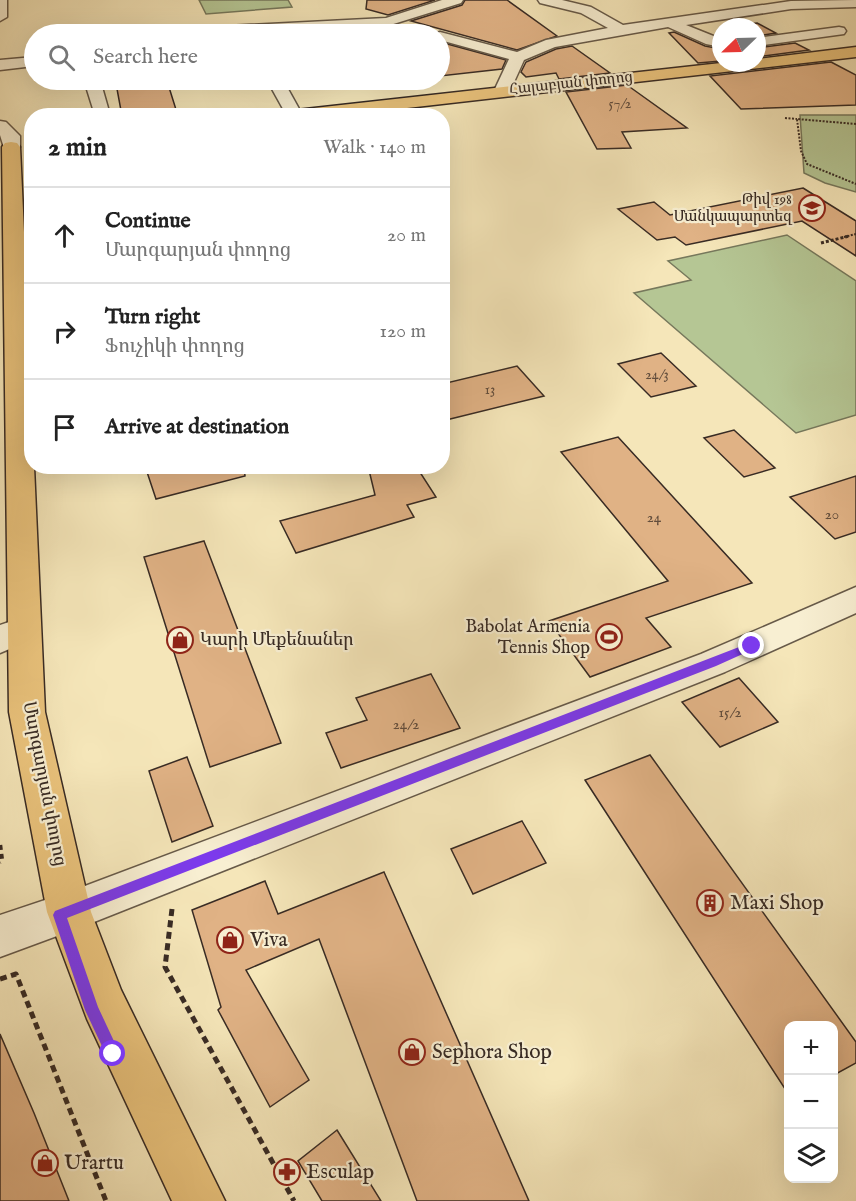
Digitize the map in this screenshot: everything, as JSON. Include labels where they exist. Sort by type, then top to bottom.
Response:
[{"type":"main road","name":"Հալաբյան փողոց","points":[[353,108],[856,52]]},
{"type":"main road","name":"Հալաբյան փողոց","points":[[450,110],[856,63]]},
{"type":"main road","name":"Մարգարյան փողոց","points":[[14,154],[27,712],[64,914],[103,1003],[199,1201]]},
{"type":"main road","name":"Մարգարյան փողոց","points":[[0,526],[5,637],[16,718],[64,914],[92,1010],[182,1201]]},
{"type":"street","points":[[0,0],[0,17]]},
{"type":"street","points":[[341,24],[387,22],[456,0]]},
{"type":"street","points":[[545,0],[586,10],[621,30]]},
{"type":"street","points":[[450,39],[518,57],[551,43],[668,22],[791,5],[856,3]]},
{"type":"street","points":[[387,22],[395,24]]},
{"type":"street","points":[[668,22],[712,41]]},
{"type":"street","points":[[766,41],[839,31]]},
{"type":"street","points":[[502,91],[518,57]]},
{"type":"street","points":[[0,65],[24,63]]},
{"type":"street","points":[[95,90],[100,108]]},
{"type":"street","points":[[280,90],[288,108]]},
{"type":"street","name":"Մարգարյան փողոց","points":[[0,126],[11,136],[14,154]]},
{"type":"street","points":[[0,936],[64,914],[713,663],[856,599]]},
{"type":"path","points":[[785,118],[856,124]]},
{"type":"path","points":[[797,119],[801,151],[807,164],[856,184]]},
{"type":"path","points":[[821,243],[856,234]]},
{"type":"path","points":[[0,844],[2,861],[0,862]]},
{"type":"path","points":[[173,899],[165,967],[294,1201]]},
{"type":"path","points":[[0,980],[16,974],[106,1201]]},
{"type":"green space","points":[[199,0],[288,0],[292,7],[206,14]]},
{"type":"green space","points":[[800,115],[856,115],[856,192],[825,183],[804,173]]},
{"type":"green space","points":[[787,235],[856,281],[856,415],[796,433],[634,293],[691,280],[668,261]]},
{"type":"building","points":[[367,0],[435,0],[388,15],[366,9]]},
{"type":"building","points":[[465,0],[507,0],[557,36],[517,50],[450,32],[450,24],[422,24],[411,21],[462,5]]},
{"type":"building","points":[[766,28],[776,33],[766,35]]},
{"type":"building","points":[[674,32],[712,47],[712,62],[698,63],[669,33]]},
{"type":"building","points":[[795,43],[809,50],[766,56],[766,47]]},
{"type":"building","points":[[450,45],[506,60],[502,69],[450,75]]},
{"type":"building","points":[[572,46],[610,73],[559,79],[556,73],[526,77],[521,72],[526,62],[556,49]]},
{"type":"building","points":[[831,62],[856,75],[856,105],[741,109],[710,76],[766,72],[766,70]]},
{"type":"building","points":[[627,85],[687,128],[622,132],[631,148],[597,149],[566,92]]},
{"type":"building","points":[[117,90],[170,90],[176,108],[121,108]]},
{"type":"building","points":[[803,188],[856,221],[856,256],[802,221],[686,245],[675,237],[657,240],[618,209],[654,202],[670,215]]},
{"type":"building","points":[[661,353],[696,386],[651,397],[618,364]]},
{"type":"building","points":[[517,366],[544,396],[450,419],[450,382]]},
{"type":"building","points":[[734,430],[775,468],[744,477],[704,438]]},
{"type":"building","points":[[618,437],[752,583],[646,618],[671,647],[590,677],[549,621],[668,581],[561,452]]},
{"type":"building","points":[[148,474],[245,474],[245,476],[156,499]]},
{"type":"building","points":[[370,474],[421,474],[436,497],[407,505],[414,517],[296,553],[280,521],[375,495]]},
{"type":"building","points":[[856,476],[856,532],[835,539],[790,497]]},
{"type":"building","points":[[204,541],[281,743],[210,767],[144,557]]},
{"type":"building","points":[[431,674],[460,728],[341,768],[326,733],[367,720],[356,698]]},
{"type":"building","points":[[739,678],[778,722],[720,747],[682,702]]},
{"type":"building","name":"Maxi Shop","points":[[650,755],[856,1042],[856,1063],[838,1073],[838,1021],[784,1021],[784,1087],[585,780]]},
{"type":"building","points":[[187,757],[213,826],[172,842],[149,771]]},
{"type":"building","points":[[522,821],[546,863],[473,894],[451,849]]},
{"type":"building","name":"Sephora Shop","points":[[384,872],[529,1201],[417,1201],[319,939],[246,970],[309,1080],[270,1107],[218,1010],[221,1007],[192,910],[265,881],[278,914]]},
{"type":"building","points":[[0,1034],[34,1113],[69,1201],[0,1201]]},
{"type":"building","points":[[337,1130],[381,1201],[322,1201],[298,1161]]},
{"type":"place","name":"Թիվ 198 Մանկապարտեզ","points":[[812,208]]},
{"type":"place","name":"Babolat Armenia Tennis Shop","points":[[609,637]]},
{"type":"place","name":"Կարի Մեքենաներ","points":[[180,640]]},
{"type":"place","name":"Maxi Shop","points":[[710,903]]},
{"type":"place","name":"Viva","points":[[230,940]]},
{"type":"place","name":"Sephora Shop","points":[[412,1052]]},
{"type":"place","name":"Urartu","points":[[45,1163]]},
{"type":"place","name":"Esculap","points":[[287,1172]]},
{"type":"route","points":[[113,1054],[92,1010],[59,915],[752,646]]}]
